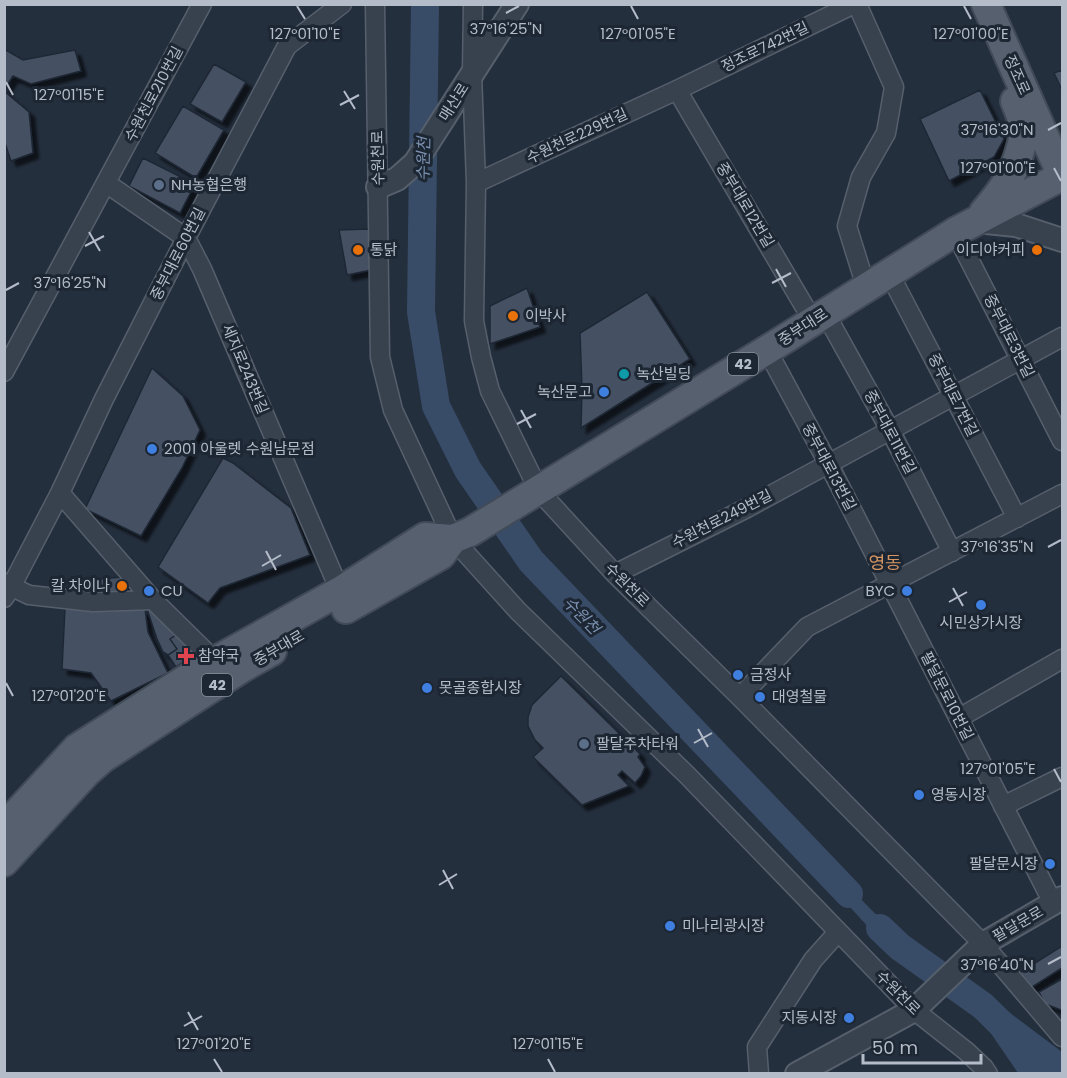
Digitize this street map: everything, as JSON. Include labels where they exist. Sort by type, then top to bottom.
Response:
[{"type":"main road","name":"정조로","points":[[986,4],[1062,176]]},
{"type":"main road","points":[[966,226],[996,198],[1011,177],[1019,156],[1024,126],[1007,84],[1010,58]]},
{"type":"main road","name":"중부대로","points":[[4,862],[87,772],[103,758],[242,668],[441,555],[462,535],[535,493],[966,226],[1062,176]]},
{"type":"main road","name":"중부대로","points":[[4,826],[77,748],[215,661],[340,591],[425,537],[462,535]]},
{"type":"street","name":"수원천로210번길","points":[[4,372],[202,4]]},
{"type":"street","name":"중부대로60번길","points":[[7,589],[60,493],[104,399],[287,46],[342,4]]},
{"type":"street","name":"수원천로","points":[[375,4],[388,183],[380,357],[393,410],[462,535],[518,611],[687,775],[838,932],[988,1074]]},
{"type":"street","name":"수원천로","points":[[473,4],[469,77],[476,183],[474,321],[490,391],[535,493],[740,697],[1062,1037]]},
{"type":"street","name":"매산로","points":[[388,183],[415,163],[517,4]]},
{"type":"street","name":"정조로742번길","points":[[677,90],[855,4]]},
{"type":"street","name":"중부대로7번길","points":[[855,4],[894,87],[886,133],[861,177],[847,226],[878,280],[953,396],[1017,518]]},
{"type":"street","name":"수원천로229번길","points":[[476,183],[677,90]]},
{"type":"street","name":"중부대로12번길","points":[[677,90],[819,317]]},
{"type":"street","name":"세지로243번길","points":[[106,183],[186,238],[202,269],[340,591]]},
{"type":"street","points":[[966,226],[1016,225],[1062,240]]},
{"type":"street","name":"중부대로3번길","points":[[966,226],[1021,359],[1062,441]]},
{"type":"street","name":"중부대로11번길","points":[[819,317],[890,430],[952,552]]},
{"type":"street","name":"수원천로249번길","points":[[615,574],[747,508],[1062,337]]},
{"type":"street","name":"중부대로13번길","points":[[767,350],[890,585]]},
{"type":"street","points":[[60,493],[153,600],[215,661]]},
{"type":"street","points":[[740,697],[807,627],[1062,494]]},
{"type":"street","name":"팔달문로10번길","points":[[890,585],[1003,806],[1058,900]]},
{"type":"street","points":[[7,589],[28,595],[93,602],[153,600]]},
{"type":"street","points":[[958,718],[1062,659]]},
{"type":"street","points":[[1003,806],[1062,777]]},
{"type":"street","name":"팔달문로","points":[[797,1074],[917,1008],[978,949],[1058,900]]},
{"type":"street","points":[[759,1074],[757,1047],[813,960],[838,932]]},
{"type":"water","points":[[828,860],[868,906],[914,946],[901,963],[901,956],[871,930],[818,872]]},
{"type":"water","points":[[990,998],[1062,1052],[1062,1073],[1018,1073],[977,1013]]},
{"type":"building","points":[[4,49],[23,60],[75,50],[81,71],[31,84],[13,76],[4,90]]},
{"type":"building","points":[[214,64],[246,82],[222,122],[190,104]]},
{"type":"building","points":[[1062,70],[1062,90],[1054,73]]},
{"type":"building","points":[[980,90],[1004,139],[994,157],[949,181],[920,119]]},
{"type":"building","points":[[4,91],[29,112],[33,153],[11,161],[4,140]]},
{"type":"building","points":[[183,106],[224,130],[196,178],[155,153]]},
{"type":"building","points":[[143,158],[195,184],[180,213],[129,186]]},
{"type":"building","name":"통닭","points":[[369,229],[376,269],[347,275],[339,230]]},
{"type":"building","name":"이박사","points":[[527,288],[540,327],[490,344],[490,306]]},
{"type":"building","name":"녹산빌딩","points":[[647,292],[690,359],[581,428],[580,333]]},
{"type":"building","name":"2001 아울렛 수원남문점","points":[[152,368],[183,396],[200,430],[182,468],[141,536],[85,509]]},
{"type":"building","points":[[223,458],[233,463],[291,508],[310,555],[220,588],[208,603],[158,567]]},
{"type":"building","points":[[123,577],[128,586],[125,593],[100,595],[99,579]]},
{"type":"building","points":[[65,608],[145,609],[148,632],[168,673],[111,701],[91,673],[62,669]]},
{"type":"building","points":[[147,609],[163,615],[182,631],[170,639],[177,649],[168,655],[163,652],[157,639]]},
{"type":"building","points":[[182,631],[197,654],[176,667],[168,655],[177,649],[170,639]]},
{"type":"building","name":"팔달주차타워","points":[[561,676],[640,754],[638,757],[645,767],[635,783],[622,771],[618,775],[629,786],[582,805],[533,757],[543,748],[535,740],[528,726],[532,705]]},
{"type":"building","points":[[1062,946],[1062,968],[1029,989],[1019,973]]},
{"type":"building","points":[[1062,979],[1061,1010],[1045,1004],[1039,992]]},
{"type":"waterway","name":"수원천","points":[[425,4],[421,312],[436,406],[468,470],[531,561],[849,894]]},
{"type":"waterway","name":"수원천","points":[[880,928],[900,947],[983,1006],[1052,1074]]},
{"type":"place","name":"NH농협은행","points":[[159,185]]},
{"type":"place","name":"통닭","points":[[358,250]]},
{"type":"place","name":"이디야커피","points":[[1037,250]]},
{"type":"place","name":"이박사","points":[[513,316]]},
{"type":"place","name":"녹산빌딩","points":[[624,374]]},
{"type":"place","name":"녹산문고","points":[[604,392]]},
{"type":"place","name":"2001 아울렛 수원남문점","points":[[152,449]]},
{"type":"place","name":"칼 차이나","points":[[122,586]]},
{"type":"place","name":"CU","points":[[149,591]]},
{"type":"place","name":"BYC","points":[[907,591]]},
{"type":"place","name":"시민상가시장","points":[[981,605]]},
{"type":"place","name":"참약국","points":[[186,656]]},
{"type":"place","name":"금정사","points":[[738,675]]},
{"type":"place","name":"못골종합시장","points":[[427,688]]},
{"type":"place","name":"대영철물","points":[[760,697]]},
{"type":"place","name":"팔달주차타워","points":[[584,744]]},
{"type":"place","name":"영동시장","points":[[919,795]]},
{"type":"place","name":"팔달문시장","points":[[1050,864]]},
{"type":"place","name":"미나리광시장","points":[[670,926]]},
{"type":"place","name":"지동시장","points":[[849,1018]]},
{"type":"district","name":"영동","points":[[885,563]]}]
